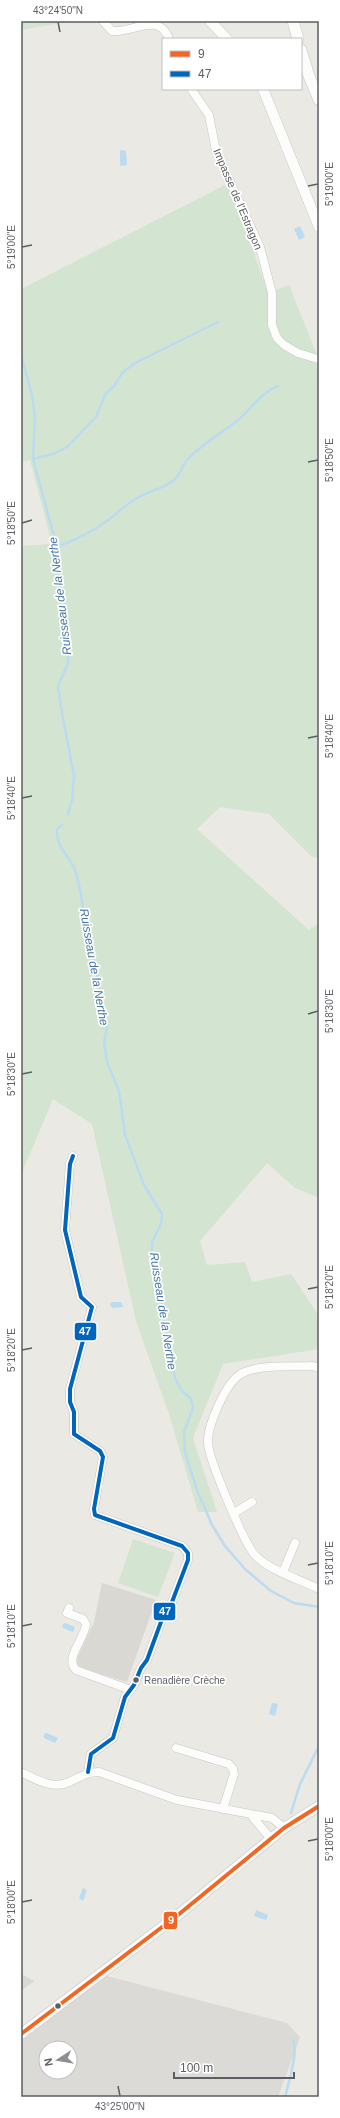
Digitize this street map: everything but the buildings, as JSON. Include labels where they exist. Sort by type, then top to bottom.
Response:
[{"type":"main road","points":[[293,21],[298,38]]},
{"type":"main road","points":[[302,53],[319,100]]},
{"type":"street","points":[[103,21],[112,31],[119,31],[146,24],[158,25],[164,29],[168,38]]},
{"type":"street","points":[[210,21],[227,38]]},
{"type":"street","name":"Impasse de l’Estragon","points":[[192,90],[209,115],[216,151],[260,247],[272,293],[272,325],[277,338],[284,345],[298,353],[318,359]]},
{"type":"street","points":[[263,90],[319,227]]},
{"type":"street","points":[[73,1156],[65,1230],[81,1297],[92,1307],[70,1389],[70,1402],[74,1412],[74,1434],[100,1451],[102,1457],[94,1509],[95,1516],[182,1546],[188,1553],[188,1560],[172,1602],[165,1611],[147,1660],[141,1668],[131,1690],[125,1697],[113,1738],[108,1743],[95,1749],[91,1754],[88,1772]]},
{"type":"street","points":[[319,1368],[313,1366],[254,1369],[241,1373],[231,1382],[210,1429],[208,1442],[216,1471],[254,1554],[266,1564],[319,1589]]},
{"type":"street","points":[[234,1513],[252,1502]]},
{"type":"street","points":[[283,1572],[295,1544]]},
{"type":"street","points":[[69,1608],[67,1613],[83,1619],[86,1624],[86,1630],[71,1660],[72,1666],[76,1670],[131,1690]]},
{"type":"street","points":[[176,1748],[229,1764],[233,1769],[234,1774],[223,1809]]},
{"type":"street","points":[[21,1772],[39,1781],[53,1785],[68,1783],[88,1772],[99,1772],[177,1800],[252,1816],[272,1818],[284,1828]]},
{"type":"street","points":[[21,2034],[178,1916],[270,1838],[319,1806]]},
{"type":"street","points":[[252,1816],[270,1838]]},
{"type":"shaded area","points":[[102,1583],[156,1600],[127,1682],[78,1667],[76,1661],[94,1622]]},
{"type":"shaded area","points":[[21,1974],[34,1981],[21,1991]]},
{"type":"shaded area","points":[[103,1975],[287,2023],[300,2037],[278,2097],[21,2097],[21,2037]]},
{"type":"green space","points":[[21,21],[73,21],[21,30]]},
{"type":"green space","points":[[229,183],[268,293],[289,285],[319,360],[319,858],[312,857],[269,814],[220,807],[197,829],[309,930],[319,923],[319,1198],[295,1188],[267,1163],[200,1241],[207,1265],[245,1262],[252,1282],[291,1274],[319,1316],[319,1349],[223,1364],[193,1438],[217,1512],[198,1512],[169,1414],[136,1321],[92,1124],[53,1099],[21,1175],[21,546],[52,544],[30,460],[21,462],[21,289]]},
{"type":"green space","points":[[133,1539],[175,1553],[158,1597],[118,1583]]},
{"type":"water","points":[[120,150],[126,151],[127,165],[120,166]]},
{"type":"water","points":[[300,226],[305,237],[299,240],[294,229]]},
{"type":"water","points":[[112,1302],[121,1302],[123,1307],[112,1308],[110,1304]]},
{"type":"water","points":[[65,1623],[75,1627],[73,1632],[63,1628],[62,1625]]},
{"type":"water","points":[[272,1703],[278,1704],[275,1716],[269,1714]]},
{"type":"water","points":[[47,1733],[58,1738],[55,1743],[44,1738],[44,1734]]},
{"type":"water","points":[[83,1888],[87,1890],[83,1901],[79,1898]]},
{"type":"water","points":[[256,1910],[268,1915],[266,1920],[254,1916]]},
{"type":"waterway","points":[[33,459],[53,454],[67,447],[96,417],[105,395],[114,386],[123,372],[135,363],[218,322]]},
{"type":"waterway","name":"Ruisseau de la Nerthe","points":[[21,355],[32,395],[35,417],[33,459],[57,547],[63,638],[68,650],[68,663],[58,686],[74,776],[72,800],[68,814]]},
{"type":"waterway","points":[[57,547],[77,539],[95,529],[135,499],[170,483],[176,478],[185,462],[193,454],[242,417],[266,392],[278,386]]},
{"type":"waterway","name":"Ruisseau de la Nerthe","points":[[62,825],[57,829],[58,840],[75,870],[79,883],[85,921],[100,987],[107,1027],[104,1042],[107,1062],[119,1091],[125,1135],[144,1185],[162,1214],[161,1224],[152,1242],[152,1258],[175,1378],[181,1390],[191,1399],[193,1408],[184,1432],[185,1452],[197,1490],[212,1525],[225,1546],[245,1569],[271,1591],[294,1603],[319,1607]]},
{"type":"waterway","name":"Ruisseau de la Nerthe","points":[[291,1813],[300,1784],[319,1746]]},
{"type":"waterway","name":"Ruisseau de la Nerthe","points":[[285,2097],[294,2059],[295,2045],[293,2040]]},
{"type":"transit line","name":"47","points":[[73,1156],[70,1164],[65,1230],[81,1297],[92,1307],[70,1389],[70,1402],[74,1412],[74,1434],[100,1451],[103,1457],[94,1509],[95,1515],[182,1546],[188,1553],[188,1560],[172,1602],[165,1611],[147,1660],[141,1668],[134,1685],[125,1697],[113,1738],[91,1754],[88,1772]]},
{"type":"transit line","name":"9","points":[[21,2034],[178,1915],[284,1828],[319,1806]]},
{"type":"place","name":"Renadière Crèche","points":[[136,1680]]}]
